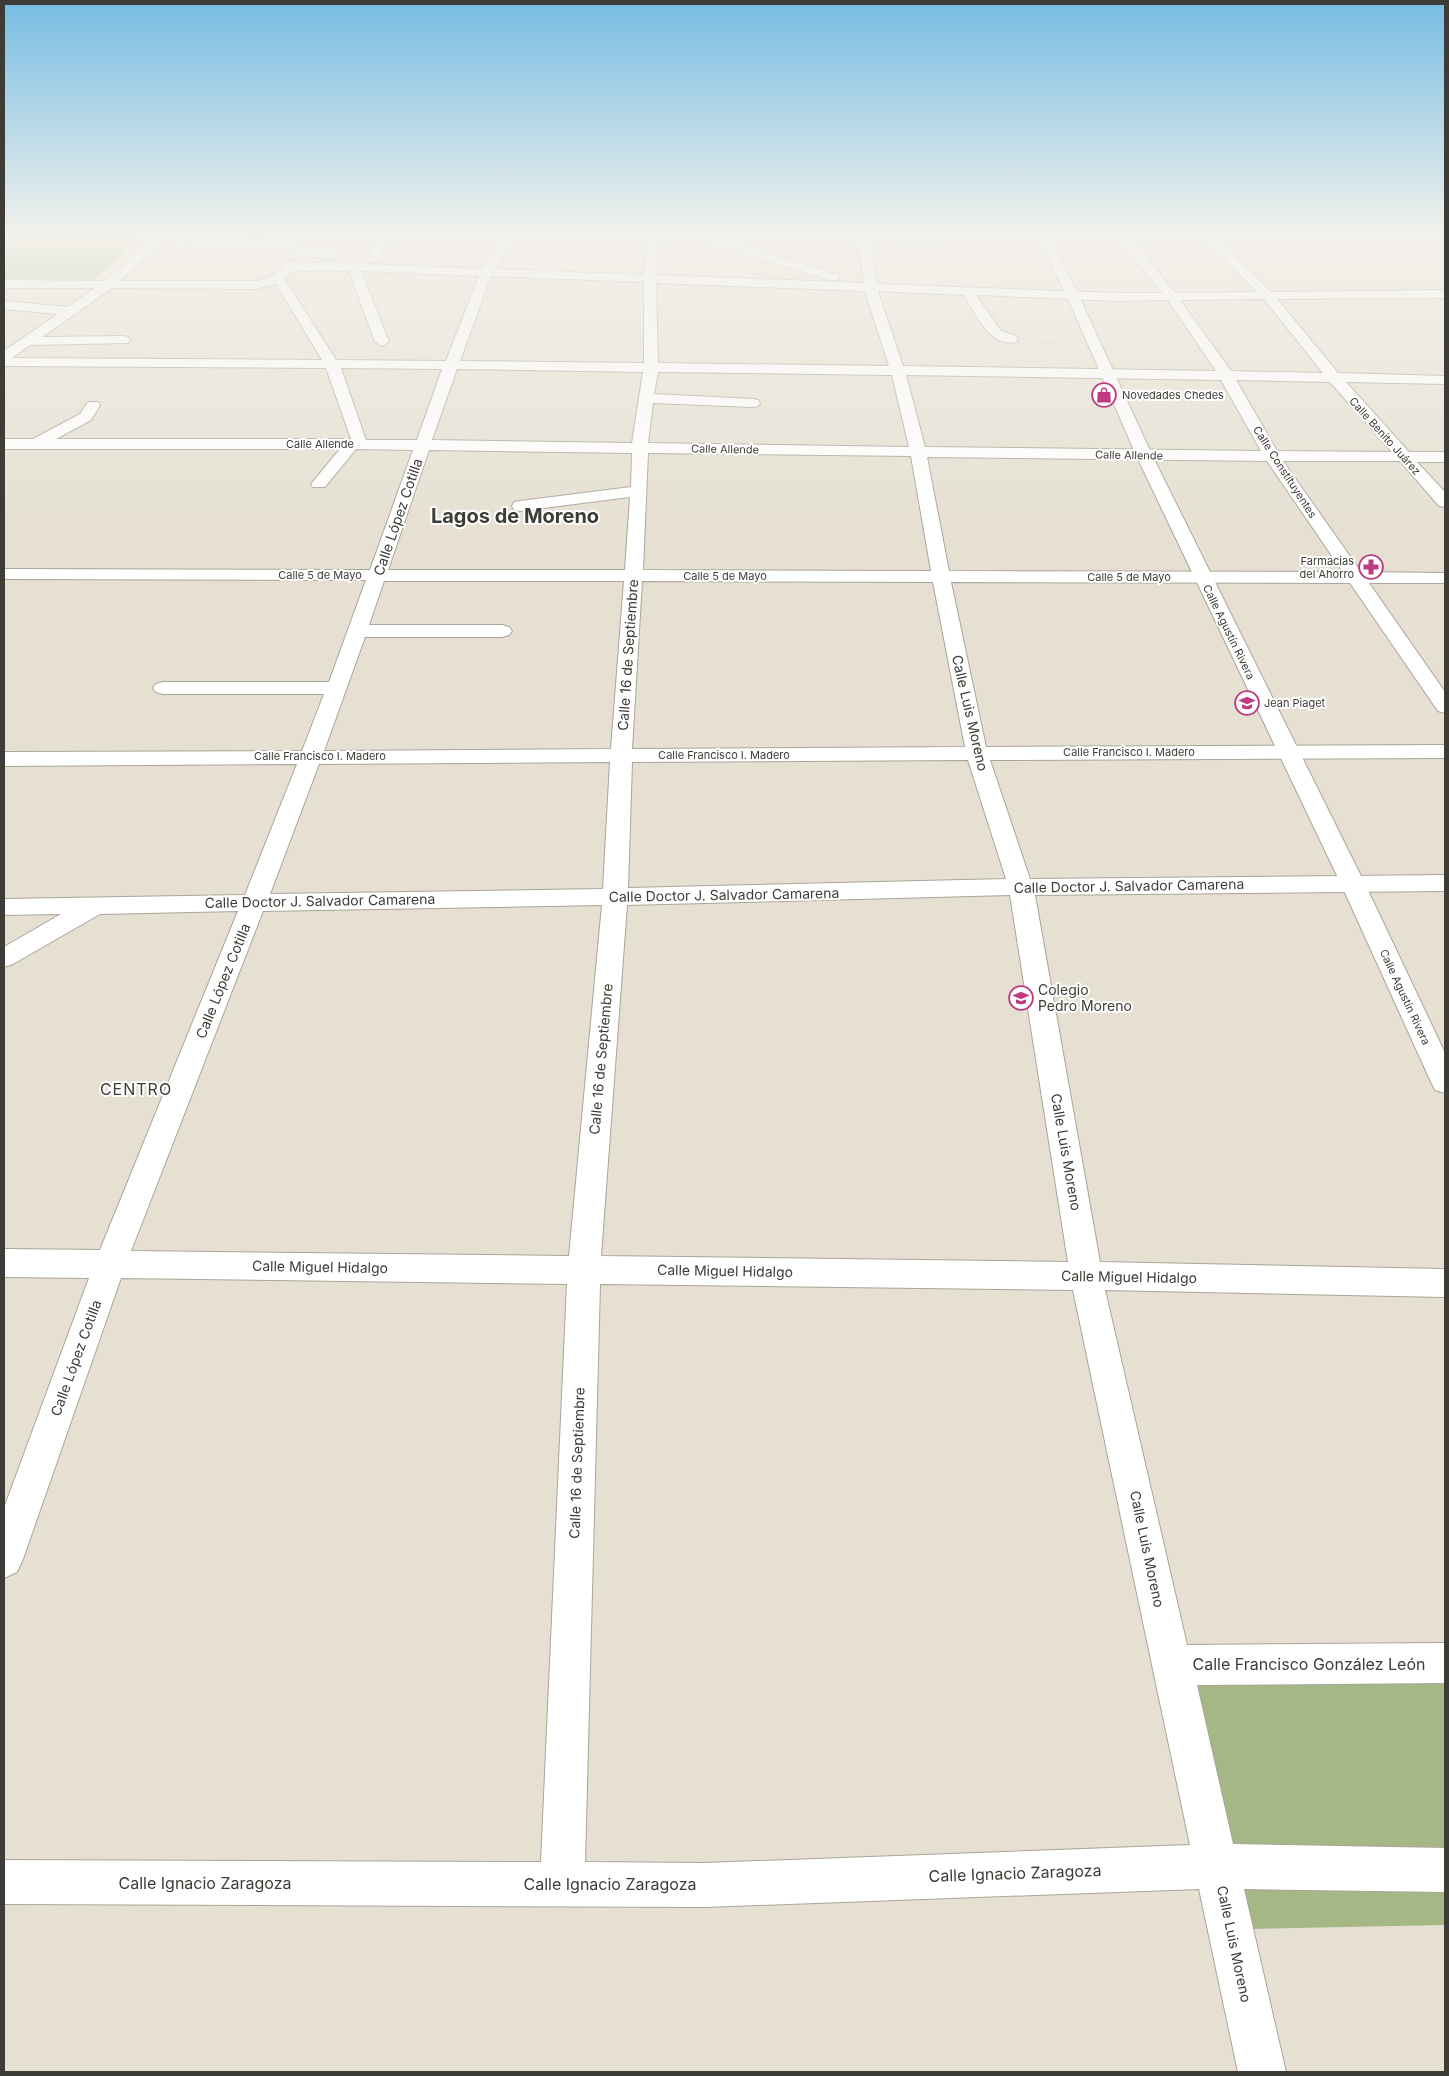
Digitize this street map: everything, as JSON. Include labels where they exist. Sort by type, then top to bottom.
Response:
[{"type":"main road","points":[[4,357],[42,332]]},
{"type":"main road","points":[[314,332],[332,364],[356,444],[320,484]]},
{"type":"main road","points":[[378,332],[382,342]]},
{"type":"main road","name":"Calle López Cotilla","points":[[4,1560],[110,1264],[255,902],[337,688],[464,332]]},
{"type":"main road","name":"Calle 16 de Septiembre","points":[[562,1884],[584,1270],[615,897],[621,756],[639,491],[640,448],[651,368],[651,332]]},
{"type":"main road","name":"Calle Luis Moreno","points":[[885,332],[898,371],[918,451],[940,576],[977,754],[1021,887],[1086,1276],[1262,2072]]},
{"type":"main road","points":[[995,332],[1011,339]]},
{"type":"main road","name":"Calle Agustín Rivera","points":[[1088,332],[1144,455],[1287,751],[1353,884],[1437,1045],[1445,1082]]},
{"type":"main road","name":"Calle Constituyentes","points":[[1196,332],[1226,376],[1272,456],[1354,578],[1445,707]]},
{"type":"main road","name":"Calle Benito Juárez","points":[[1297,332],[1333,377],[1445,502]]},
{"type":"main road","points":[[29,341],[123,340]]},
{"type":"main road","points":[[4,362],[1106,373],[1445,380]]},
{"type":"main road","points":[[646,398],[753,403]]},
{"type":"main road","points":[[35,445],[86,417],[93,405]]},
{"type":"main road","name":"Calle Allende","points":[[4,444],[356,444],[1144,455],[1445,457]]},
{"type":"main road","points":[[520,506],[639,491]]},
{"type":"main road","name":"Calle 5 de Mayo","points":[[4,574],[1445,578]]},
{"type":"main road","points":[[357,631],[502,630]]},
{"type":"main road","points":[[163,688],[337,688]]},
{"type":"main road","name":"Calle Francisco I. Madero","points":[[4,759],[1445,751]]},
{"type":"main road","name":"Calle Doctor J. Salvador Camarena","points":[[4,907],[615,897],[1021,887],[1445,884]]},
{"type":"main road","points":[[4,958],[96,905]]},
{"type":"main road","name":"Calle Miguel Hidalgo","points":[[4,1263],[1086,1276],[1445,1284]]},
{"type":"main road","name":"Calle Francisco González León","points":[[1172,1665],[1445,1663]]},
{"type":"main road","name":"Calle Ignacio Zaragoza","points":[[4,1882],[705,1885],[1217,1866],[1445,1870]]},
{"type":"path","points":[[1011,339],[1094,347]]},
{"type":"green space","points":[[1445,1645],[1445,1925],[1250,1929],[1181,1651]]},
{"type":"place","name":"Novedades Chedes","points":[[1104,395]]},
{"type":"place","name":"Farmacias del Ahorro","points":[[1371,567]]},
{"type":"place","name":"Jean Piaget","points":[[1247,703]]},
{"type":"place","name":"Colegio Pedro Moreno","points":[[1021,998]]},
{"type":"district","name":"Lagos de Moreno","points":[[515,516]]},
{"type":"district","name":"CENTRO","points":[[136,1089]]}]
